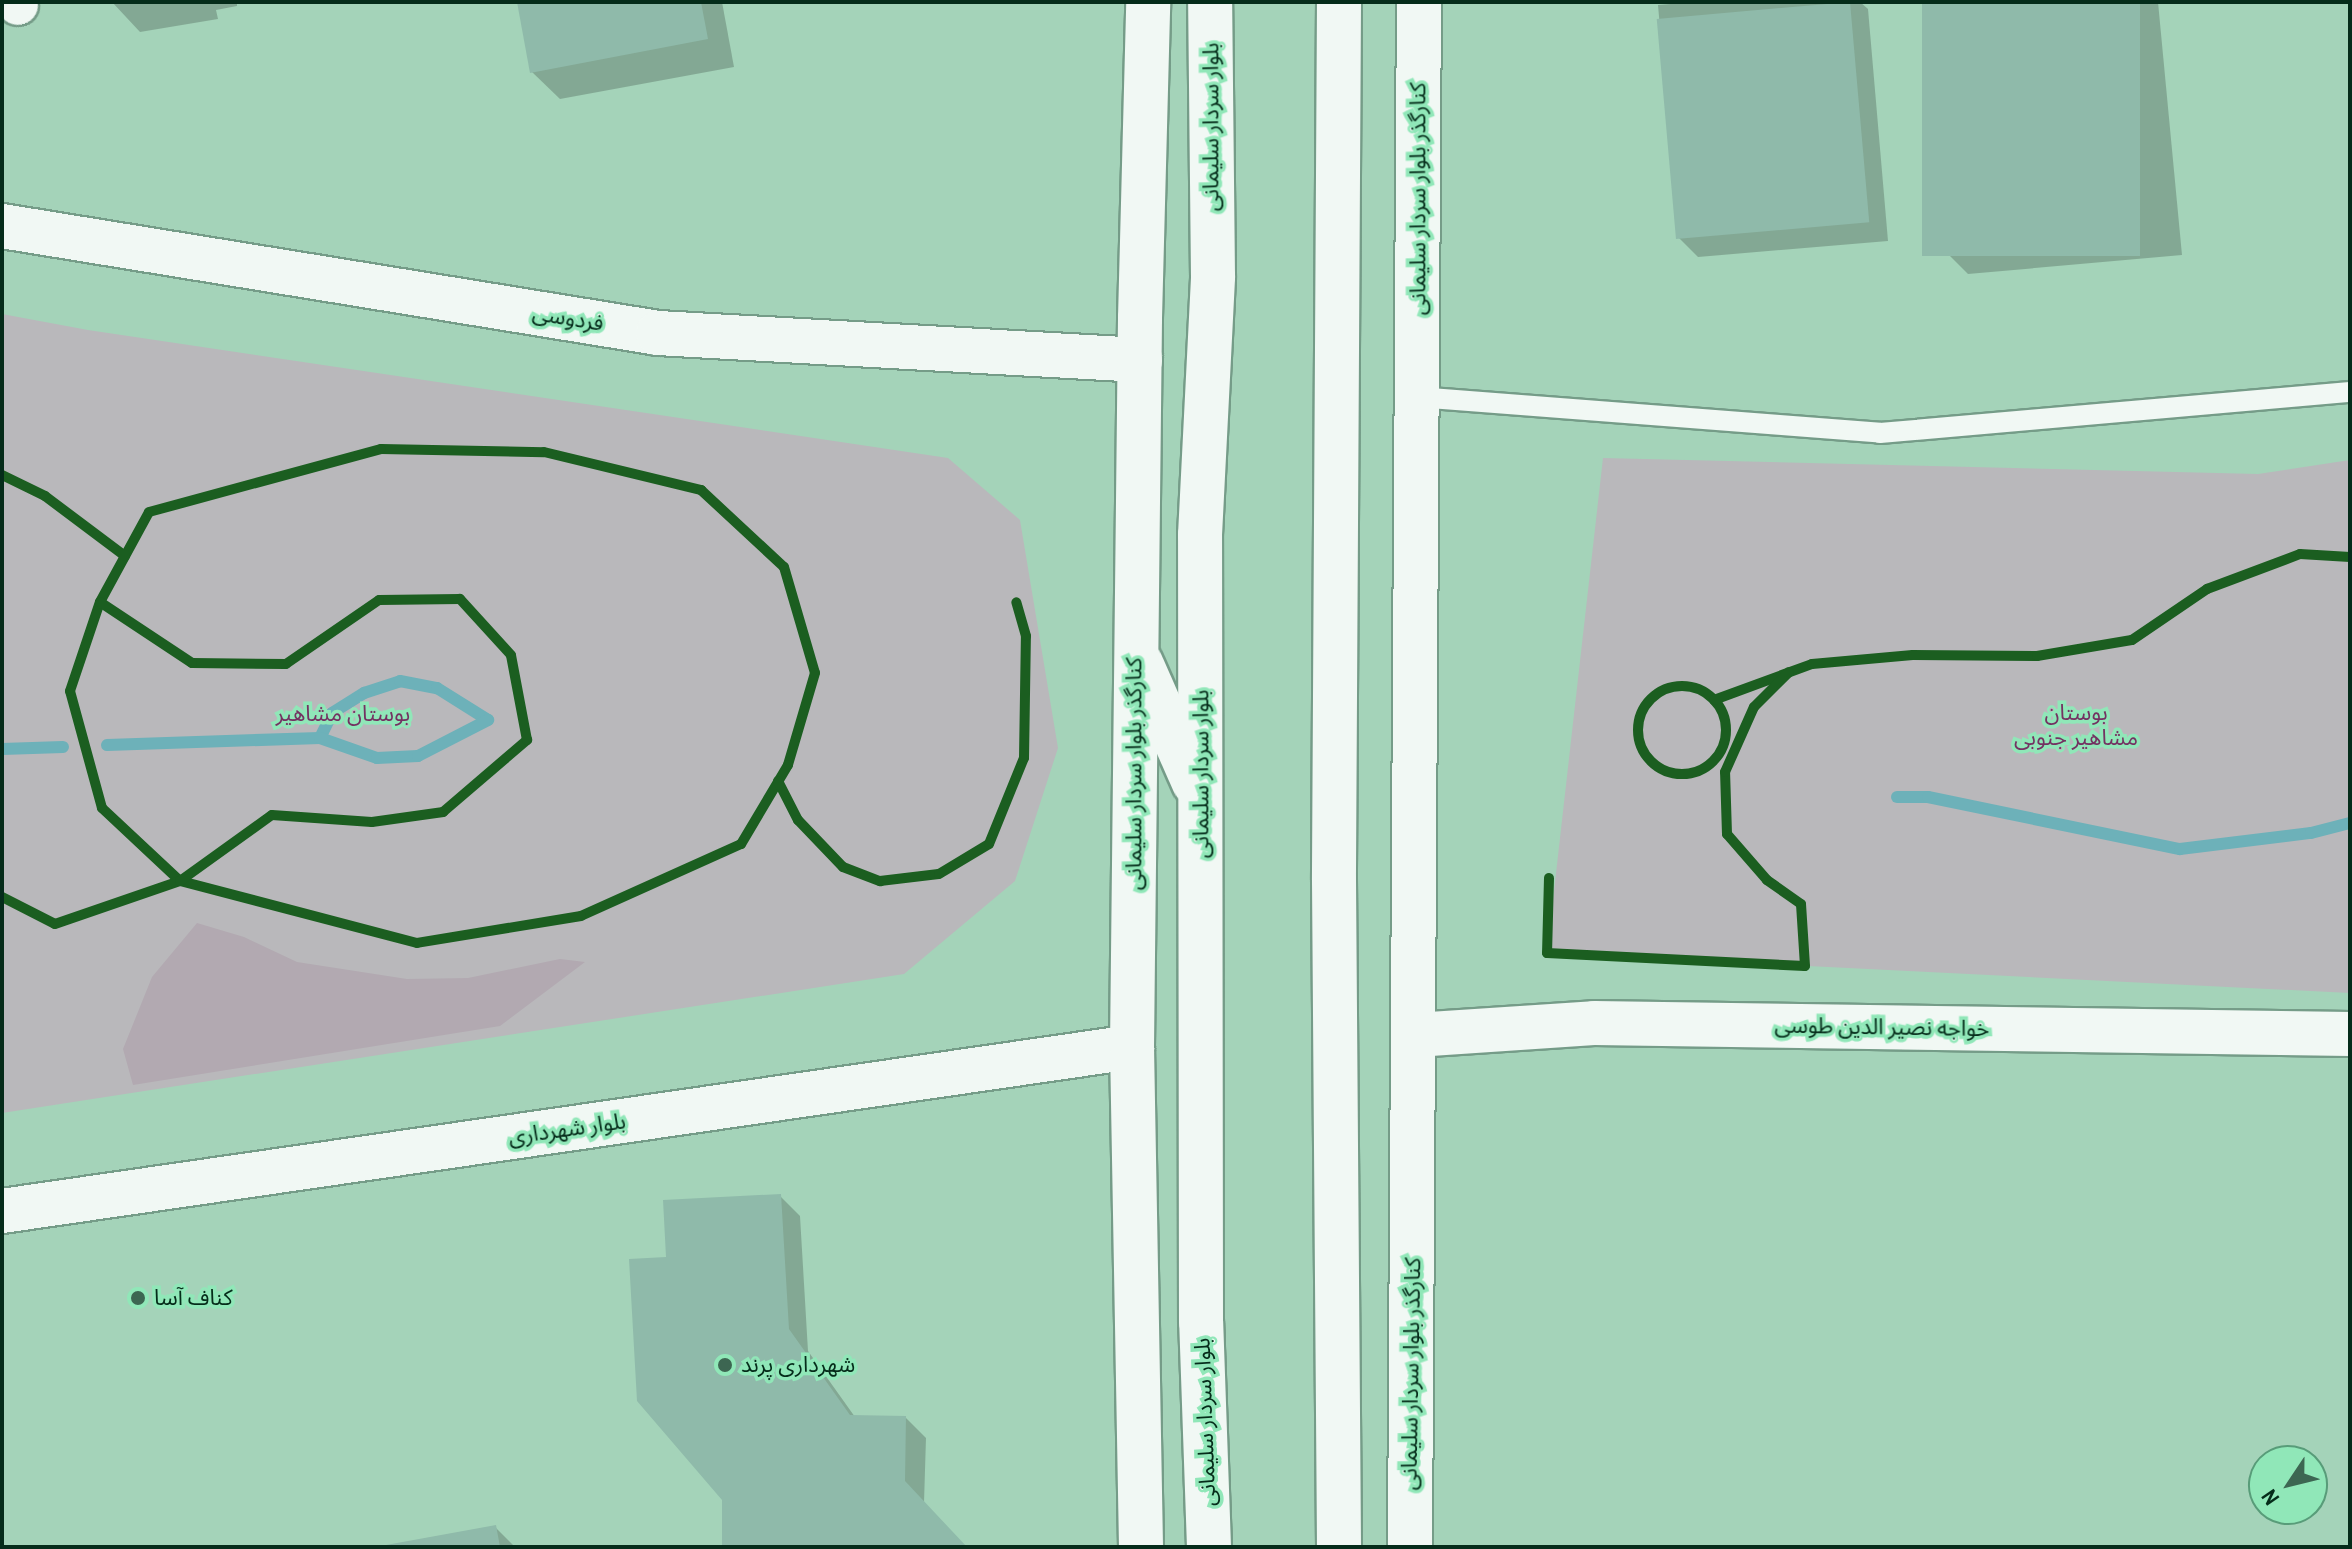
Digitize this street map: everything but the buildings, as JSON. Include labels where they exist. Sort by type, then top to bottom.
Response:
[{"type":"street","name":"کنارگذر بلوار سردار سلیمانی","points":[[1141,1547],[1132,1047],[1135,650],[1148,2]]},
{"type":"street","name":"بلوار سردار سلیمانی","points":[[1209,1547],[1201,1322],[1200,535],[1213,276],[1210,2]]},
{"type":"street","points":[[1339,2],[1334,880],[1339,1547]]},
{"type":"street","name":"کنارگذر بلوار سردار سلیمانی","points":[[1410,1547],[1419,2]]},
{"type":"street","name":"فردوسی","points":[[2,226],[658,333],[1140,360]]},
{"type":"street","points":[[1135,650],[1201,799]]},
{"type":"street","name":"خواجه نصیر الدین طوسی","points":[[1415,1035],[1594,1023],[2350,1034]]},
{"type":"street","name":"بلوار شهرداری","points":[[2,1211],[1132,1047]]},
{"type":"lane","points":[[1417,397],[1880,433],[2350,392]]},
{"type":"green space","name":"بوستان مشاهیر","points":[[2,314],[88,330],[948,458],[1020,520],[1058,748],[1015,881],[904,974],[2,1113]]},
{"type":"green space","name":"بوستان مشاهیر جنوبی","points":[[1603,458],[2258,474],[2350,460],[2350,993],[1547,953]]},
{"type":"shaded area","points":[[197,923],[244,937],[297,962],[407,979],[468,978],[560,959],[585,962],[500,1026],[133,1085],[123,1049],[152,977]]},
{"type":"waterway","points":[[320,738],[332,713],[364,693],[400,681],[437,688],[488,720]]},
{"type":"waterway","points":[[107,745],[320,738],[377,758],[418,756],[488,720]]},
{"type":"waterway","points":[[2,749],[63,747]]},
{"type":"waterway","points":[[1897,797],[1928,797],[2180,849],[2311,833],[2350,823]]},
{"type":"cycle path","points":[[381,449],[544,452],[701,490],[784,567],[815,673],[788,765],[741,844],[581,916],[417,943],[180,881],[102,808],[70,691],[100,602],[149,512],[381,449]]},
{"type":"cycle path","points":[[2,475],[45,496],[125,556]]},
{"type":"cycle path","points":[[1714,700],[1812,664],[1913,655],[2037,656],[2132,640],[2207,589],[2300,554],[2350,557]]},
{"type":"cycle path","points":[[2,897],[55,924],[180,881],[272,815],[372,822],[443,812],[527,740],[511,655],[460,599],[379,600],[286,664],[192,663],[100,602]]},
{"type":"cycle path","points":[[778,781],[798,820],[843,867],[880,881],[939,874],[989,844],[1024,758],[1026,636],[1016,602]]},
{"type":"cycle path","points":[[1549,878],[1547,953],[1805,966],[1801,904],[1767,880],[1727,834],[1725,772],[1754,707],[1789,672]]},
{"type":"cycle path","points":[[1682,686],[1699,690],[1713,699],[1722,713],[1726,730],[1722,747],[1713,761],[1699,770],[1682,774],[1665,770],[1651,761],[1642,747],[1638,730],[1642,713],[1651,699],[1665,690],[1682,686]]},
{"type":"place","name":"کناف آسا","points":[[138,1298]]},
{"type":"place","name":"شهرداری پرند","points":[[725,1365]]}]
